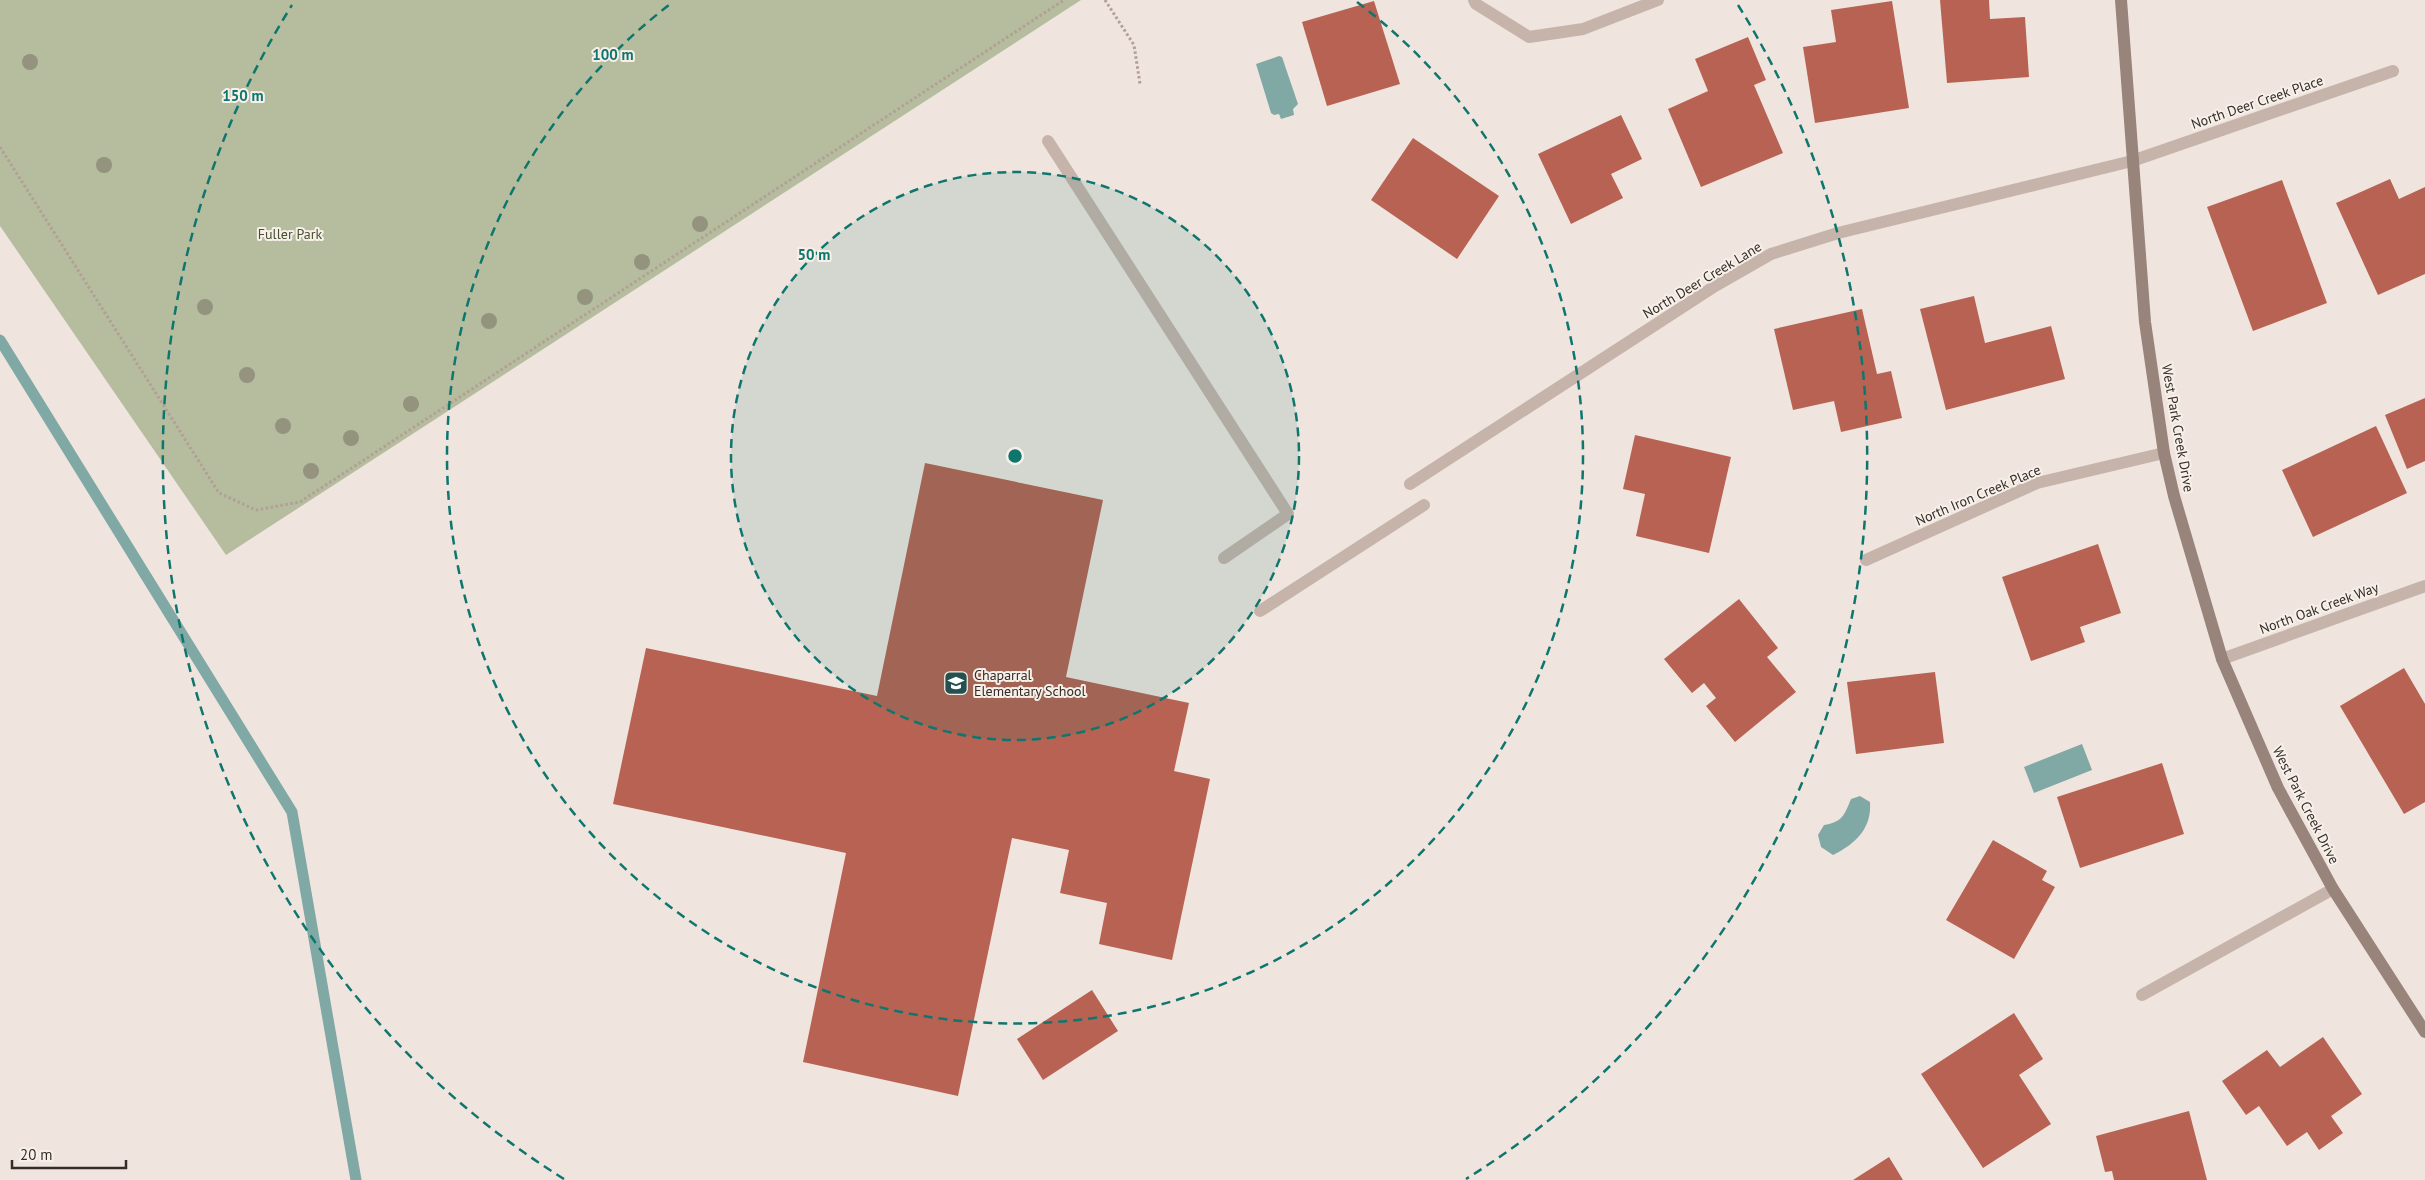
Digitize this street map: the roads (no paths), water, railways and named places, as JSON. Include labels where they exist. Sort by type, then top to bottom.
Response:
[{"type":"street","points":[[1474,0],[1476,4],[1529,37],[1583,30],[1658,0]]},
{"type":"street","name":"West Park Creek Drive","points":[[2120,0],[2145,322],[2164,453],[2174,496],[2222,659],[2278,788],[2333,889],[2425,1032]]},
{"type":"street","name":"North Deer Creek Place","points":[[2132,161],[2392,71]]},
{"type":"street","points":[[1048,142],[1288,514],[1224,558]]},
{"type":"street","name":"North Deer Creek Lane","points":[[1410,484],[1715,286],[1771,254],[1838,233],[2132,161]]},
{"type":"street","name":"North Iron Creek Place","points":[[1866,560],[2037,483],[2164,453]]},
{"type":"street","points":[[1260,611],[1424,505]]},
{"type":"street","name":"North Oak Creek Way","points":[[2222,659],[2425,586]]},
{"type":"street","points":[[2142,995],[2333,889]]},
{"type":"water","points":[[1279,56],[1282,57],[1298,104],[1293,109],[1294,115],[1281,119],[1279,114],[1274,115],[1271,113],[1256,64]]},
{"type":"water","points":[[2082,744],[2092,770],[2034,793],[2024,767]]},
{"type":"water","points":[[1860,796],[1870,802],[1870,812],[1865,828],[1855,841],[1833,855],[1821,847],[1818,835],[1824,825],[1835,822],[1842,817],[1851,799]]},
{"type":"waterway","points":[[0,340],[292,812],[356,1180]]},
{"type":"place","name":"Chaparral Elementary School","points":[[956,683]]},
{"type":"park label","name":"Fuller Park","points":[[290,234]]}]
